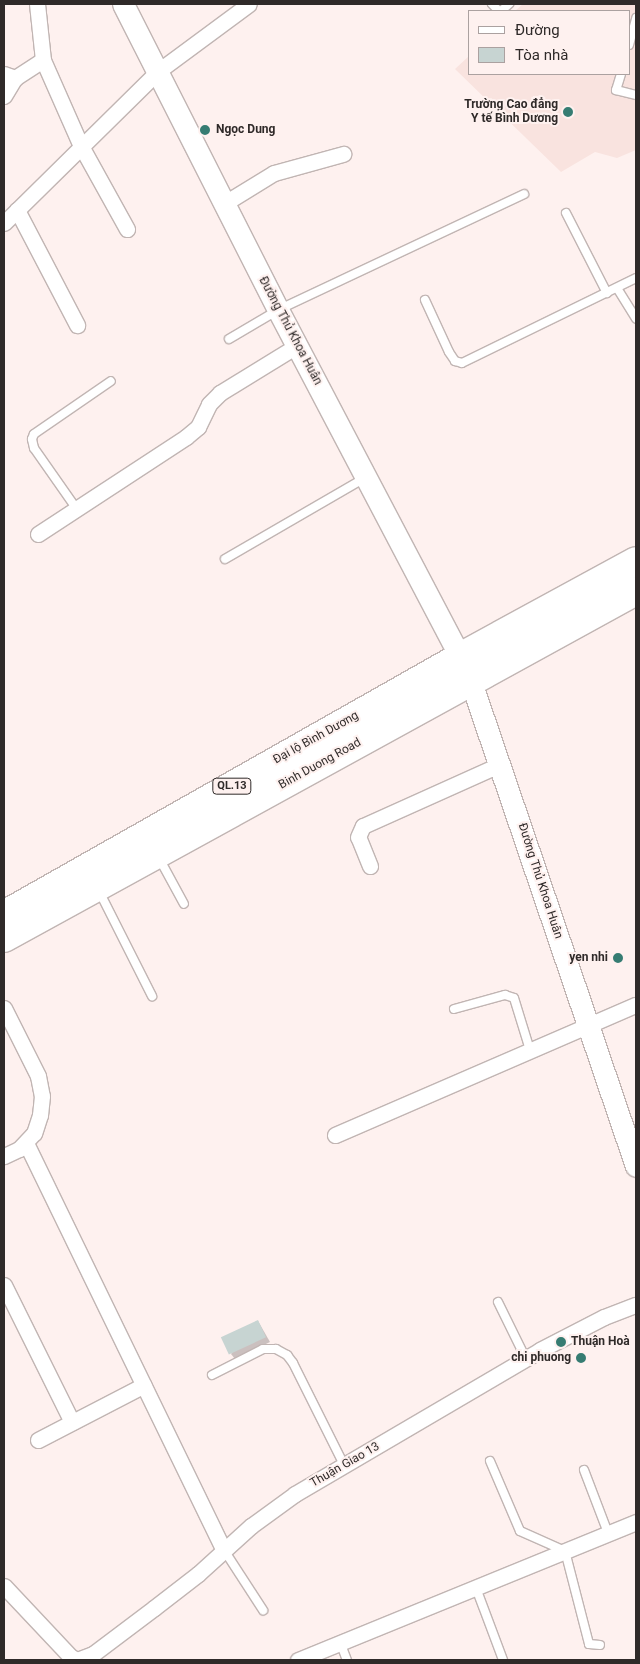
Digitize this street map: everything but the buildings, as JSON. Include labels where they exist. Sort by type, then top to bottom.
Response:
[{"type":"highway","name":"QL.13","points":[[460,657],[636,561]]},
{"type":"highway","name":"Binh Duong Road","points":[[4,938],[636,591]]},
{"type":"highway","points":[[460,657],[471,682]]},
{"type":"highway","name":"Đại lộ Bình Dương","points":[[4,915],[460,657]]},
{"type":"main road","name":"Đường Thủ Khoa Huân","points":[[123,4],[278,310],[460,657]]},
{"type":"main road","name":"Đường Thủ Khoa Huân","points":[[471,682],[636,1166]]},
{"type":"street","points":[[37,4],[43,60],[81,146],[127,229]]},
{"type":"street","points":[[4,223],[157,72],[249,4]]},
{"type":"street","points":[[4,96],[9,76],[43,60]]},
{"type":"street","points":[[225,203],[274,174],[343,154]]},
{"type":"street","points":[[17,210],[77,325]]},
{"type":"street","points":[[38,534],[186,437],[198,427],[209,404],[220,393],[298,345]]},
{"type":"street","points":[[370,866],[358,836],[363,826],[500,764]]},
{"type":"street","points":[[335,1135],[636,1005]]},
{"type":"street","points":[[4,1008],[41,1086],[40,1115],[34,1133],[26,1143],[4,1156]]},
{"type":"street","points":[[26,1143],[224,1550]]},
{"type":"street","points":[[4,1285],[72,1422]]},
{"type":"street","name":"Thuận Giao 13","points":[[4,1586],[71,1657],[77,1660],[95,1657],[198,1574],[273,1510],[344,1465],[526,1359],[604,1317],[636,1305]]},
{"type":"street","points":[[38,1440],[144,1386]]},
{"type":"street","points":[[298,1660],[636,1522]]},
{"type":"lane","points":[[630,41],[636,18]]},
{"type":"lane","points":[[621,75],[616,90],[636,96]]},
{"type":"lane","points":[[229,339],[278,310],[524,194]]},
{"type":"lane","points":[[566,213],[606,293]]},
{"type":"lane","points":[[425,300],[449,352],[455,361],[462,363],[636,278]]},
{"type":"lane","points":[[617,288],[636,319]]},
{"type":"lane","points":[[76,508],[34,448],[32,440],[34,434],[111,381]]},
{"type":"lane","points":[[225,559],[366,477]]},
{"type":"lane","points":[[157,854],[184,904]]},
{"type":"lane","points":[[96,887],[152,996]]},
{"type":"lane","points":[[454,1008],[505,995],[514,998],[530,1050]]},
{"type":"lane","points":[[498,1302],[526,1359]]},
{"type":"lane","points":[[212,1374],[263,1349],[276,1349],[287,1354],[344,1465]]},
{"type":"lane","points":[[490,1461],[520,1531],[565,1551],[589,1644],[600,1645]]},
{"type":"lane","points":[[584,1470],[608,1533]]},
{"type":"lane","points":[[224,1550],[263,1610]]},
{"type":"lane","points":[[476,1588],[503,1660]]},
{"type":"lane","points":[[340,1642],[347,1660]]},
{"type":"shaded area","name":"Trường Cao đẳng Y tế Bình Dương","points":[[523,4],[636,4],[636,150],[617,158],[595,152],[561,172],[455,69],[468,57],[468,75],[630,75],[630,10],[516,10]]},
{"type":"place","name":"Trường Cao đẳng Y tế Bình Dương","points":[[568,112]]},
{"type":"place","name":"Ngọc Dung","points":[[205,130]]},
{"type":"place","name":"yen nhi","points":[[618,958]]},
{"type":"place","name":"Thuận Hoà","points":[[561,1342]]},
{"type":"place","name":"chi phuong","points":[[581,1358]]}]
